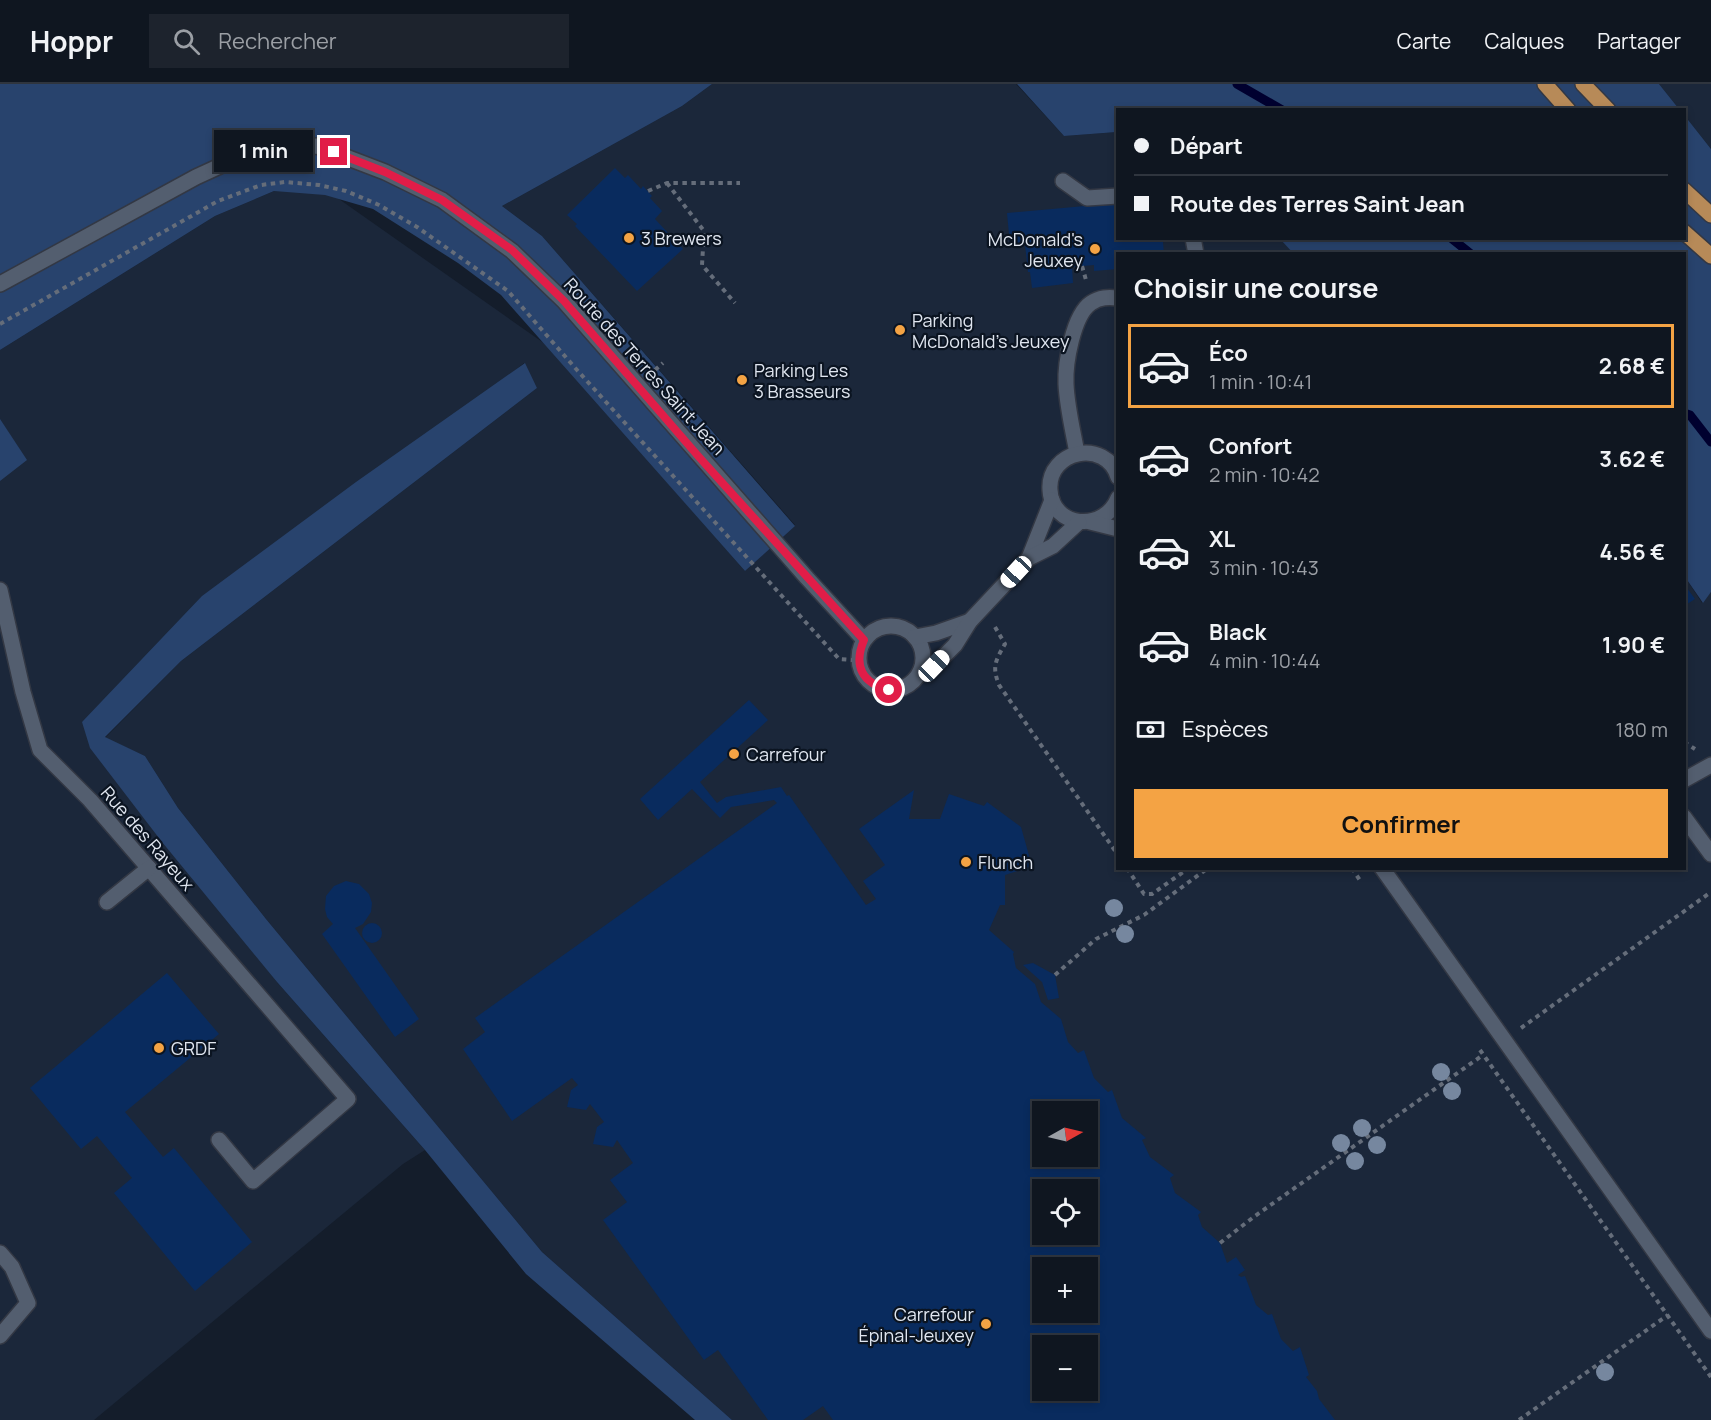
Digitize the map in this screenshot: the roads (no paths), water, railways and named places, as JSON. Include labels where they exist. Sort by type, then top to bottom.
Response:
[{"type":"main road","points":[[1545,84],[1566,108]]},
{"type":"main road","points":[[1583,84],[1606,108]]},
{"type":"main road","points":[[1686,192],[1711,215]]},
{"type":"main road","points":[[1686,234],[1711,256]]},
{"type":"street","name":"Route des Terres Saint Jean","points":[[0,284],[196,177],[233,160],[275,149],[317,146],[385,172],[442,200],[512,250],[564,301],[699,457],[864,640]]},
{"type":"street","points":[[1063,181],[1087,198],[1116,196]]},
{"type":"street","points":[[1077,453],[1066,386],[1066,357],[1077,324],[1089,304],[1110,298]]},
{"type":"street","points":[[1116,474],[1110,463],[1102,457],[1094,453],[1077,453],[1068,456],[1054,469],[1050,489],[1052,500],[1062,515],[1116,529]]},
{"type":"street","points":[[1102,457],[1116,454]]},
{"type":"street","points":[[1029,558],[1052,500]]},
{"type":"street","points":[[921,670],[934,666],[955,645],[975,616],[1029,558],[1053,546],[1085,522],[1101,518],[1110,512],[1116,502]]},
{"type":"street","name":"Rue des Rayeux","points":[[0,590],[23,692],[40,750],[90,800],[348,1099],[253,1181],[219,1140]]},
{"type":"street","points":[[915,637],[936,633],[975,616]]},
{"type":"street","points":[[892,626],[903,628],[915,637],[921,647],[923,658],[921,670],[913,681],[902,688],[889,690],[876,687],[867,680],[861,671],[859,661],[864,640],[871,632],[881,627],[892,626]]},
{"type":"street","points":[[1686,779],[1711,765]]},
{"type":"street","points":[[1686,820],[1711,854]]},
{"type":"street","points":[[107,902],[149,868]]},
{"type":"street","points":[[1383,870],[1711,1331]]},
{"type":"street","points":[[0,1253],[12,1267],[28,1303],[0,1336]]},
{"type":"waterway","points":[[1237,84],[1279,108]]},
{"type":"waterway","points":[[1454,240],[1468,252]]},
{"type":"waterway","points":[[1686,414],[1690,415],[1711,442]]},
{"type":"place","name":"3 Brewers","points":[[629,238]]},
{"type":"place","name":"McDonald's Jeuxey","points":[[1095,249]]},
{"type":"place","name":"Parking McDonald's Jeuxey","points":[[900,330]]},
{"type":"place","name":"Parking Les 3 Brasseurs","points":[[742,380]]},
{"type":"place","name":"Carrefour","points":[[734,754]]},
{"type":"place","name":"Flunch","points":[[966,862]]},
{"type":"place","name":"GRDF","points":[[159,1048]]},
{"type":"place","name":"Carrefour Épinal-Jeuxey","points":[[986,1324]]}]
